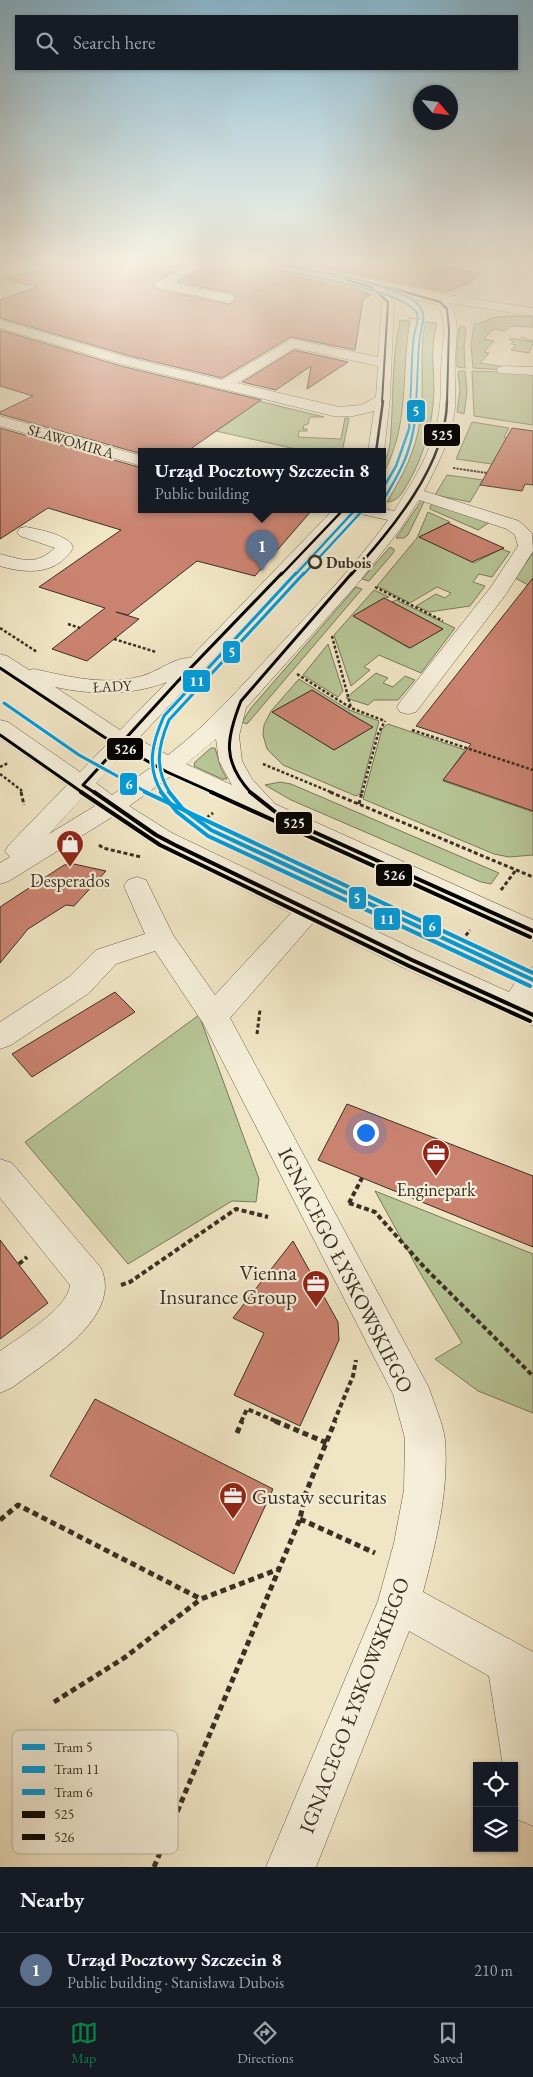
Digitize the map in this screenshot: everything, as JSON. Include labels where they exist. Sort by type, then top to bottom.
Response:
[{"type":"street","points":[[95,352],[337,412],[351,412],[371,407],[383,398]]},
{"type":"street","points":[[224,385],[277,352]]},
{"type":"street","points":[[334,352],[385,363]]},
{"type":"street","points":[[377,448],[383,398],[386,352]]},
{"type":"street","points":[[0,874],[112,806],[170,766],[210,734],[378,546],[399,516],[422,495],[445,423],[448,352]]},
{"type":"street","points":[[504,370],[533,371]]},
{"type":"street","name":"SŁAWOMIRA","points":[[0,420],[138,460]]},
{"type":"street","points":[[408,707],[526,552],[527,540],[524,533],[513,525],[422,495]]},
{"type":"street","points":[[0,868],[82,785],[340,513]]},
{"type":"street","points":[[383,513],[399,516]]},
{"type":"street","points":[[0,560],[17,566],[35,567],[49,563],[63,551],[65,546],[58,542],[26,532]]},
{"type":"street","name":"ŁADY","points":[[1,661],[63,683],[92,688],[115,688],[135,685],[168,674],[194,660],[214,644]]},
{"type":"street","name":"ŁADY","points":[[1,661],[88,720],[123,741],[170,766],[283,818]]},
{"type":"street","points":[[240,701],[227,730],[226,739],[229,758],[237,776],[251,794],[283,818],[533,931]]},
{"type":"street","points":[[0,728],[163,839],[524,1011],[533,978]]},
{"type":"street","name":"IGNACEGO ŁYSKOWSKIEGO","points":[[137,886],[161,939],[214,1016],[410,1388],[425,1438],[424,1490],[415,1543],[399,1602],[290,1867]]},
{"type":"street","points":[[214,1016],[309,910]]},
{"type":"street","points":[[0,1038],[79,985],[106,957],[161,939]]},
{"type":"street","points":[[0,1173],[88,1280],[87,1297],[73,1318],[0,1374]]},
{"type":"street","points":[[399,1602],[521,1669],[533,1802]]},
{"type":"path","points":[[422,495],[448,467],[487,473]]},
{"type":"path","points":[[372,585],[448,624],[468,630]]},
{"type":"path","points":[[68,624],[80,628]]},
{"type":"path","points":[[326,640],[332,633],[351,708]]},
{"type":"path","points":[[114,639],[160,653]]},
{"type":"path","points":[[302,668],[297,674],[351,708],[392,723]]},
{"type":"path","points":[[359,804],[378,734],[385,721]]},
{"type":"path","points":[[408,729],[533,770]]},
{"type":"path","points":[[259,760],[266,766],[533,876]]},
{"type":"path","points":[[0,768],[7,764]]},
{"type":"path","points":[[103,848],[148,859]]},
{"type":"path","points":[[257,1036],[262,1000]]},
{"type":"path","points":[[362,1178],[349,1203],[375,1212],[424,1267],[533,1376]]},
{"type":"path","points":[[87,1297],[130,1282],[236,1208],[268,1217]]},
{"type":"path","points":[[18,1264],[27,1257]]},
{"type":"path","points":[[178,1810],[300,1519],[305,1495],[328,1443],[353,1376],[357,1354]]},
{"type":"path","points":[[237,1433],[247,1409],[328,1443]]},
{"type":"path","points":[[0,1520],[18,1506],[201,1600]]},
{"type":"path","points":[[300,1519],[351,1542]]},
{"type":"path","points":[[54,1702],[124,1658],[201,1600],[280,1568]]},
{"type":"path","points":[[154,1867],[159,1854]]},
{"type":"green space","points":[[395,352],[406,352],[401,418],[397,437],[386,467],[386,458],[390,443]]},
{"type":"green space","points":[[422,352],[433,352],[434,391],[432,415],[423,450],[414,473],[402,493],[397,498],[387,502],[408,463],[415,443],[422,396]]},
{"type":"green space","points":[[457,352],[464,352],[465,368],[457,367]]},
{"type":"green space","points":[[472,352],[489,353],[480,363],[506,367],[505,370],[473,368]]},
{"type":"green space","points":[[465,371],[467,392],[464,414],[457,412],[460,390],[458,372]]},
{"type":"green space","points":[[472,371],[533,373],[533,425],[474,416]]},
{"type":"green space","points":[[246,398],[324,417],[310,417],[308,424],[304,425],[303,429],[307,429],[307,431],[299,431],[298,437],[341,439],[345,418],[349,418],[343,448],[291,448],[207,429]]},
{"type":"green space","points":[[472,422],[509,428],[504,437],[507,438],[492,464],[456,459]]},
{"type":"green space","points":[[447,475],[483,480],[470,502],[435,495]]},
{"type":"green space","points":[[422,500],[424,502],[408,535],[404,538],[396,538]]},
{"type":"green space","points":[[435,503],[490,522],[478,530],[430,509],[430,506]]},
{"type":"green space","points":[[428,512],[450,522],[419,537],[474,563],[501,549],[510,552],[492,577],[479,574],[473,582],[485,586],[470,606],[429,612],[416,606],[436,594],[445,598],[451,593],[437,587],[410,603],[377,586],[417,538]]},
{"type":"green space","points":[[390,547],[394,549],[394,552],[369,581],[362,579]]},
{"type":"green space","points":[[533,553],[533,582],[530,586],[515,578]]},
{"type":"green space","points":[[356,587],[362,589],[247,724],[242,722],[251,708]]},
{"type":"green space","points":[[374,590],[389,597],[353,616],[409,648],[443,629],[392,602],[396,600],[455,628],[421,673],[379,655],[364,667],[370,670],[351,686],[334,635]]},
{"type":"green space","points":[[328,644],[343,691],[338,697],[303,675]]},
{"type":"green space","points":[[376,673],[388,678],[383,683],[393,687],[405,676],[415,680],[398,700],[374,700],[368,705],[346,698]]},
{"type":"green space","points":[[299,679],[349,710],[379,721],[360,794],[356,796],[283,765],[267,749],[263,735],[264,725],[271,711]],"holes":[[[312,690],[372,727],[334,750],[273,712]]]},
{"type":"green space","points":[[388,724],[465,750],[443,781],[533,812],[533,855],[509,857],[494,854],[363,799],[382,729]]},
{"type":"green space","points":[[211,748],[215,748],[221,768],[227,779],[222,779],[194,766],[195,762]]},
{"type":"green space","points":[[280,782],[291,784],[499,873],[491,884],[481,882],[291,800],[265,785]]},
{"type":"green space","points":[[199,1015],[259,1179],[256,1202],[232,1201],[128,1264],[25,1142]]},
{"type":"green space","points":[[375,1191],[533,1254],[533,1413],[478,1391],[435,1359],[462,1343],[419,1271]]},
{"type":"building","points":[[0,352],[74,352],[121,366],[261,400],[192,448],[138,448],[138,453],[0,414],[0,412],[33,396],[0,386]]},
{"type":"building","points":[[117,352],[266,352],[222,378]]},
{"type":"building","points":[[291,352],[304,352],[348,362],[307,389],[311,366],[276,390],[242,382]]},
{"type":"building","points":[[0,428],[138,467],[138,513],[309,513],[255,576],[197,561],[128,615],[116,612],[139,619],[87,661],[52,649],[105,608],[39,587],[121,530],[48,508],[0,539]]},
{"type":"building","points":[[512,428],[533,431],[533,485],[525,484],[522,491],[480,485]]},
{"type":"building","points":[[448,523],[504,548],[472,562],[419,537]]},
{"type":"building","points":[[533,578],[533,811],[443,780],[471,744],[416,726]]},
{"type":"building","points":[[384,598],[443,629],[410,648],[353,616]]},
{"type":"building","points":[[312,690],[373,727],[334,750],[272,712]]},
{"type":"building","points":[[74,864],[106,871],[74,906],[66,905],[28,929],[0,963],[0,907],[64,865]]},
{"type":"building","points":[[115,992],[135,1012],[32,1077],[12,1054]]},
{"type":"building","points":[[347,1104],[533,1176],[533,1247],[318,1160]]},
{"type":"building","points":[[0,1240],[48,1303],[0,1339]]},
{"type":"building","points":[[293,1241],[338,1322],[339,1340],[300,1426],[234,1395],[264,1333],[233,1318]]},
{"type":"building","points":[[95,1399],[273,1489],[234,1574],[50,1476]]},
{"type":"tram line","name":"11","points":[[386,483],[396,466],[409,429],[413,352]]},
{"type":"tram line","name":"5","points":[[386,495],[402,469],[415,430],[419,352]]},
{"type":"tram line","name":"11","points":[[352,513],[164,716],[155,735],[152,753],[152,770],[157,785],[177,812],[208,836],[530,986]]},
{"type":"tram line","name":"5","points":[[360,513],[169,720],[161,738],[158,755],[159,770],[163,784],[182,808],[211,830],[533,980]]},
{"type":"tram line","name":"6","points":[[4,703],[79,755],[134,787],[533,973]]},
{"type":"transit line","name":"525","points":[[377,448],[383,398],[385,352]]},
{"type":"transit line","name":"525","points":[[448,352],[447,413],[443,433],[428,469],[392,528],[241,701],[233,721],[229,739],[229,755],[233,769],[241,782],[252,794],[283,818],[533,931]]},
{"type":"transit line","name":"525","points":[[340,513],[178,681],[83,785],[156,835],[175,845],[412,960],[533,1015]]},
{"type":"transit line","name":"526","points":[[0,668],[104,737],[167,772],[530,937]]},
{"type":"transit line","name":"526","points":[[0,735],[160,845],[409,966],[530,1021]]},
{"type":"place","name":"Dubois","points":[[315,562]]},
{"type":"place","name":"Urząd Pocztowy Szczecin 8","points":[[262,571]]},
{"type":"place","name":"Desperados","points":[[70,868]]},
{"type":"place","name":"Enginepark","points":[[436,1177]]},
{"type":"place","name":"Vienna Insurance Group","points":[[316,1308]]},
{"type":"place","name":"Gustaw securitas","points":[[233,1520]]}]
